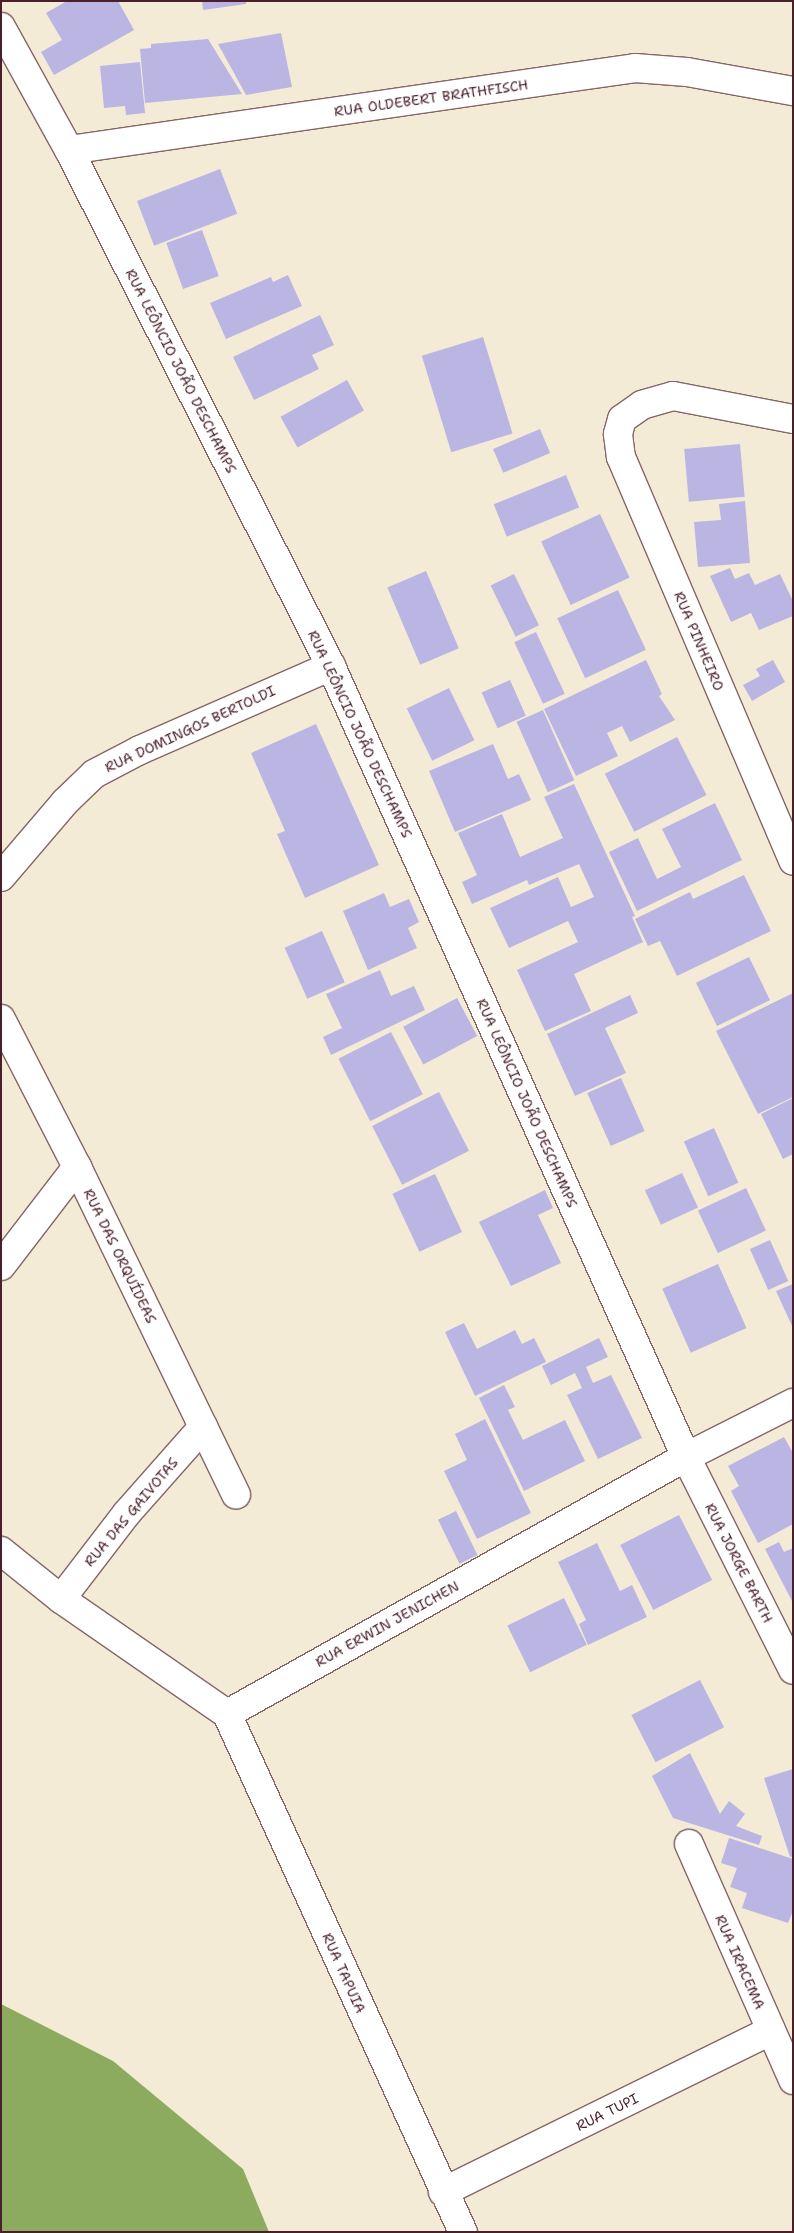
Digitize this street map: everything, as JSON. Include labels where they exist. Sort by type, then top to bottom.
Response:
[{"type":"street","name":"RUA LEÔNCIO JOÃO DESCHAMPS","points":[[1,27],[69,150],[331,666],[686,1457]]},
{"type":"street","name":"RUA OLDEBERT BRATHFISCH","points":[[69,150],[635,68],[687,72],[793,91]]},
{"type":"street","name":"RUA PINHEIRO","points":[[793,419],[673,396],[642,404],[622,419],[618,434],[621,457],[793,861]]},
{"type":"street","name":"RUA DOMINGOS BERTOLDI","points":[[1,877],[65,802],[94,774],[140,750],[331,666]]},
{"type":"street","name":"RUA DAS ORQUÍDEAS","points":[[1,1019],[77,1167],[236,1494]]},
{"type":"street","points":[[1,1266],[77,1167]]},
{"type":"street","name":"RUA ERWIN JENICHEN","points":[[227,1714],[686,1457],[793,1403]]},
{"type":"street","name":"RUA DAS GAIVOTAS","points":[[61,1598],[127,1514],[204,1427]]},
{"type":"street","name":"RUA JORGE BARTH","points":[[686,1457],[793,1670]]},
{"type":"street","points":[[1,1551],[61,1598],[227,1714]]},
{"type":"street","name":"RUA TAPUIA","points":[[227,1714],[443,2192],[463,2232]]},
{"type":"street","name":"RUA IRACEMA","points":[[689,1844],[793,2080]]},
{"type":"street","name":"RUA TUPI","points":[[443,2192],[770,2031]]},
{"type":"green space","points":[[1,2004],[113,2061],[243,2169],[269,2232],[1,2232]]},
{"type":"building","points":[[67,1],[118,1],[134,30],[54,75],[41,52],[62,40],[46,13]]},
{"type":"building","points":[[202,1],[246,1],[246,4],[203,10]]},
{"type":"building","points":[[281,33],[292,87],[246,95],[218,44]]},
{"type":"building","points":[[208,39],[242,94],[145,103],[140,49],[151,48],[151,44]]},
{"type":"building","points":[[140,62],[145,113],[126,115],[125,106],[104,108],[100,66]]},
{"type":"building","points":[[220,169],[237,214],[154,246],[137,201]]},
{"type":"building","points":[[202,230],[219,276],[183,289],[166,243]]},
{"type":"building","points":[[288,275],[302,306],[226,339],[210,303],[271,277],[273,282]]},
{"type":"building","points":[[320,315],[334,345],[312,355],[319,369],[254,400],[233,357]]},
{"type":"building","points":[[483,337],[513,434],[451,452],[422,356]]},
{"type":"building","points":[[347,380],[364,411],[297,447],[281,417]]},
{"type":"building","points":[[540,429],[550,453],[503,473],[493,449]]},
{"type":"building","points":[[740,444],[745,497],[689,502],[684,449]]},
{"type":"building","points":[[566,475],[579,507],[507,537],[494,504]]},
{"type":"building","points":[[745,501],[750,563],[698,567],[694,522],[721,520],[719,504]]},
{"type":"building","points":[[600,514],[630,577],[571,605],[541,541]]},
{"type":"building","points":[[730,568],[735,579],[749,573],[755,585],[780,574],[793,601],[793,616],[759,630],[751,613],[731,622],[710,576]]},
{"type":"building","points":[[426,571],[459,648],[420,665],[387,587]]},
{"type":"building","points":[[514,574],[539,625],[516,637],[491,585]]},
{"type":"building","points":[[618,590],[646,650],[585,678],[557,618]]},
{"type":"building","points":[[536,632],[565,694],[543,704],[514,642]]},
{"type":"building","points":[[646,660],[662,694],[659,696],[675,720],[630,742],[622,726],[607,733],[618,756],[576,776],[544,709]]},
{"type":"building","points":[[773,660],[785,682],[752,701],[743,685],[760,676],[756,669]]},
{"type":"building","points":[[510,680],[526,716],[498,728],[482,693]]},
{"type":"building","points":[[449,688],[474,740],[432,761],[407,709]]},
{"type":"building","points":[[543,710],[574,780],[548,792],[517,722]]},
{"type":"building","points":[[316,724],[379,865],[305,898],[277,834],[285,831],[251,753]]},
{"type":"building","points":[[677,737],[707,795],[634,832],[605,774]]},
{"type":"building","points":[[493,744],[508,779],[519,774],[531,800],[455,832],[429,771]]},
{"type":"building","points":[[574,784],[635,916],[632,917],[643,942],[574,974],[591,1011],[545,1031],[517,970],[578,942],[568,921],[509,948],[490,908],[558,877],[571,907],[594,897],[579,864],[529,885],[527,880],[472,904],[462,882],[477,875],[458,833],[502,814],[520,857],[563,838],[544,797]]},
{"type":"building","points":[[715,803],[742,860],[637,911],[609,852],[638,838],[657,879],[681,867],[662,829]]},
{"type":"building","points":[[744,875],[771,931],[677,976],[660,941],[648,946],[635,919],[690,892],[693,899]]},
{"type":"building","points":[[384,893],[390,907],[409,899],[419,922],[408,928],[417,948],[368,970],[343,911]]},
{"type":"building","points":[[322,931],[345,982],[307,999],[285,948]]},
{"type":"building","points":[[749,957],[770,1000],[717,1026],[696,983]]},
{"type":"building","points":[[380,970],[391,996],[414,986],[425,1010],[331,1055],[323,1037],[342,1028],[326,994]]},
{"type":"building","points":[[793,993],[793,1097],[758,1114],[716,1031]]},
{"type":"building","points":[[630,995],[638,1013],[605,1028],[626,1073],[575,1096],[547,1034]]},
{"type":"building","points":[[457,998],[477,1036],[423,1065],[403,1027]]},
{"type":"building","points":[[391,1032],[423,1094],[370,1121],[338,1059]]},
{"type":"building","points":[[621,1078],[645,1131],[611,1146],[587,1093]]},
{"type":"building","points":[[439,1092],[469,1151],[402,1185],[372,1126]]},
{"type":"building","points":[[793,1098],[793,1154],[783,1159],[761,1114]]},
{"type":"building","points":[[714,1128],[738,1183],[708,1196],[684,1141]]},
{"type":"building","points":[[682,1173],[698,1207],[661,1225],[645,1190]]},
{"type":"building","points":[[435,1174],[462,1232],[419,1252],[392,1194]]},
{"type":"building","points":[[746,1188],[766,1231],[718,1253],[698,1210]]},
{"type":"building","points":[[545,1190],[553,1208],[538,1215],[561,1263],[511,1286],[479,1222]]},
{"type":"building","points":[[770,1240],[788,1281],[768,1290],[750,1249]]},
{"type":"building","points":[[718,1264],[746,1328],[691,1353],[662,1289]]},
{"type":"building","points":[[793,1284],[793,1328],[776,1291]]},
{"type":"building","points":[[464,1323],[477,1349],[515,1330],[522,1344],[534,1338],[546,1362],[475,1396],[445,1332]]},
{"type":"building","points":[[599,1338],[608,1357],[586,1367],[593,1383],[611,1375],[642,1438],[598,1459],[567,1395],[582,1388],[575,1373],[551,1385],[542,1366]]},
{"type":"building","points":[[504,1385],[515,1407],[508,1410],[523,1440],[565,1420],[585,1461],[524,1491],[479,1398]]},
{"type":"building","points":[[485,1419],[531,1513],[477,1539],[444,1471],[467,1460],[455,1434]]},
{"type":"building","points":[[784,1437],[793,1453],[793,1524],[758,1543],[731,1491],[739,1486],[728,1466]]},
{"type":"building","points":[[456,1511],[477,1555],[460,1564],[438,1520]]},
{"type":"building","points":[[679,1515],[712,1580],[653,1610],[620,1545]]},
{"type":"building","points":[[779,1542],[784,1552],[793,1548],[793,1603],[765,1549]]},
{"type":"building","points":[[597,1543],[620,1591],[632,1585],[647,1617],[588,1645],[579,1624],[586,1620],[558,1562]]},
{"type":"building","points":[[564,1598],[587,1645],[530,1672],[507,1626]]},
{"type":"building","points":[[700,1680],[724,1727],[655,1762],[631,1715]]},
{"type":"building","points":[[690,1753],[720,1814],[729,1801],[745,1814],[736,1826],[762,1836],[759,1845],[673,1818],[652,1776]]},
{"type":"building","points":[[793,1769],[793,1856],[790,1857],[764,1778]]},
{"type":"building","points":[[729,1838],[793,1859],[793,1911],[788,1923],[742,1908],[747,1893],[730,1887],[737,1868],[721,1863]]}]
